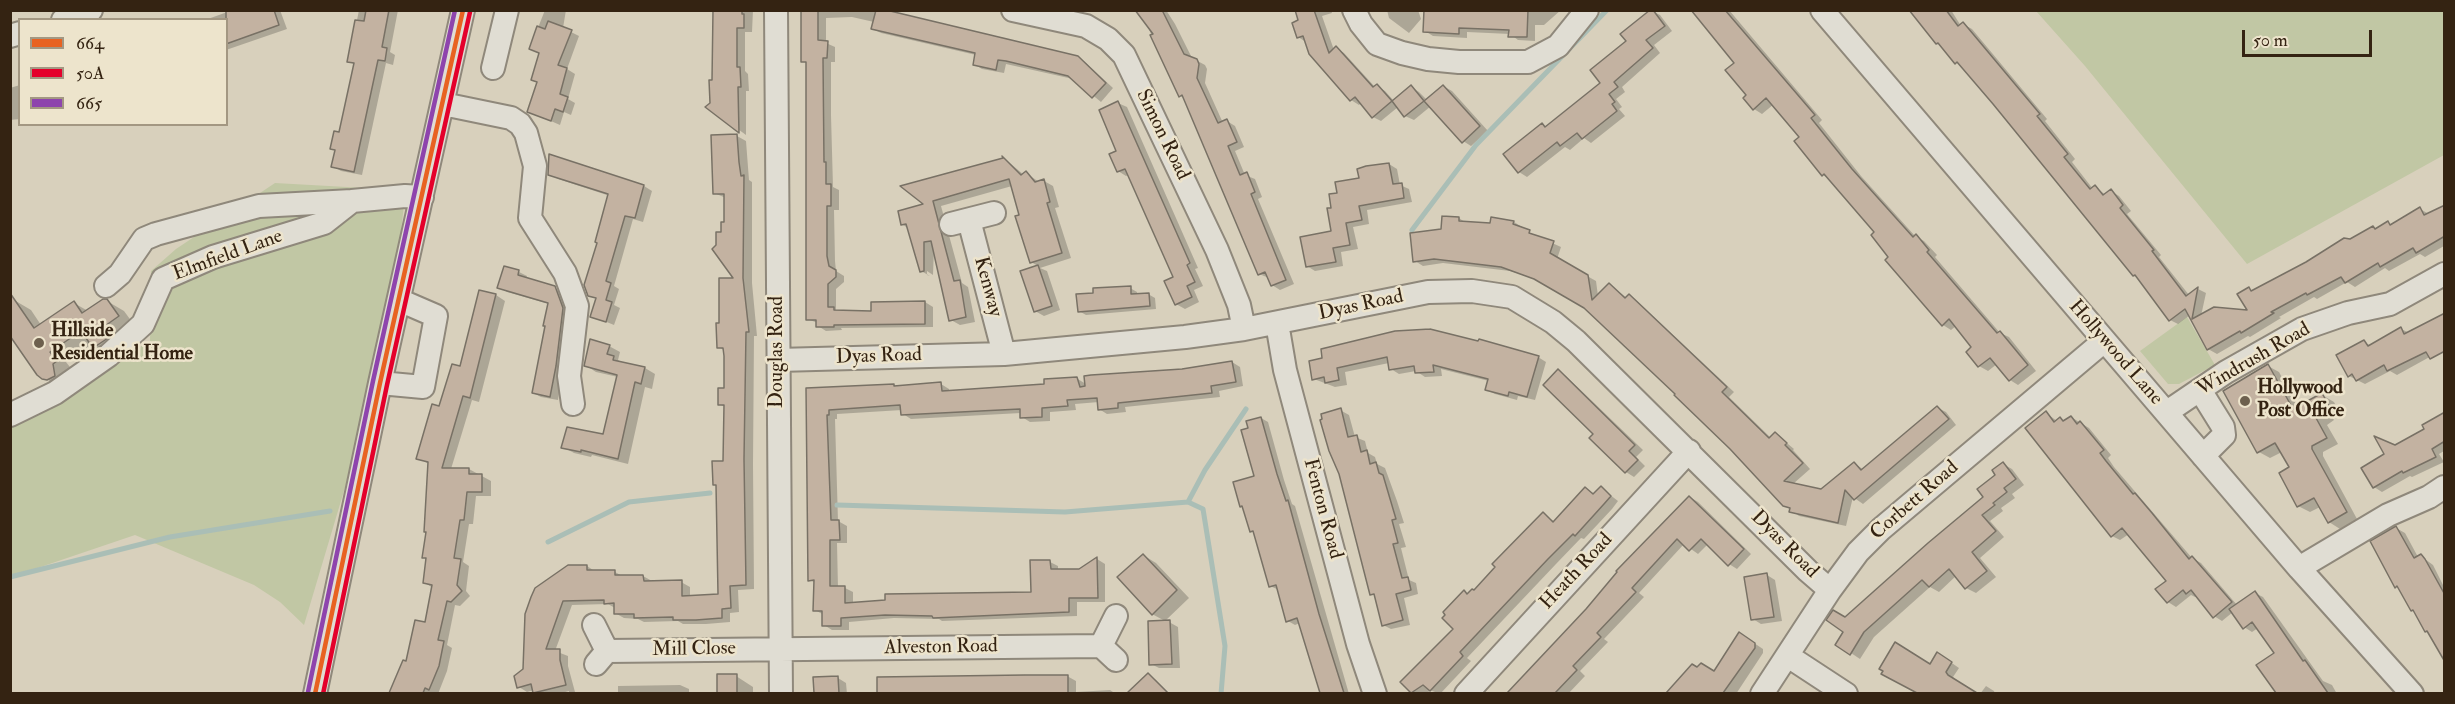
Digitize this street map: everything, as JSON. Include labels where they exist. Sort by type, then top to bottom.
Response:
[{"type":"street","points":[[69,18],[91,10]]},
{"type":"street","points":[[315,693],[380,383],[463,10]]},
{"type":"street","points":[[493,68],[507,10]]},
{"type":"street","name":"Douglas Road","points":[[776,10],[781,693]]},
{"type":"street","name":"Simon Road","points":[[1013,10],[1086,26],[1108,39],[1124,55],[1217,250],[1239,305],[1244,329]]},
{"type":"street","points":[[1354,10],[1361,24],[1377,45],[1402,53],[1439,60],[1528,62],[1558,46],[1587,10]]},
{"type":"street","name":"Hollywood Lane","points":[[1822,10],[2298,568],[2412,693]]},
{"type":"street","points":[[443,104],[511,118],[520,124],[526,133],[536,166],[530,218],[565,273],[578,306],[569,376],[573,404]]},
{"type":"street","points":[[106,286],[120,274],[144,239],[156,234],[259,206],[405,196],[422,197]]},
{"type":"street","name":"Elmfield Lane","points":[[10,415],[55,393],[109,355],[143,324],[163,279],[213,256],[324,223],[352,201]]},
{"type":"street","name":"Kenway","points":[[994,213],[960,222],[1004,354]]},
{"type":"street","name":"Windrush Road","points":[[2167,412],[2226,372],[2302,329],[2348,314],[2390,304],[2445,274]]},
{"type":"street","name":"Dyas Road","points":[[778,360],[1004,354],[1185,338],[1277,323],[1428,292],[1472,291],[1512,297],[1553,322],[1576,341],[1808,571],[1830,590]]},
{"type":"street","points":[[380,383],[423,387],[436,316],[399,300]]},
{"type":"street","name":"Fenton Road","points":[[1277,323],[1288,381],[1358,644],[1375,693]]},
{"type":"street","name":"Corbett Road","points":[[1761,693],[1858,552],[1881,529],[2104,341]]},
{"type":"street","points":[[2200,390],[2223,427],[2224,435],[2203,456]]},
{"type":"street","name":"Heath Road","points":[[1466,693],[1689,451]]},
{"type":"street","points":[[2298,568],[2388,514],[2429,497],[2445,487]]},
{"type":"street","name":"Alveston Road","points":[[781,649],[1108,653],[1116,616]]},
{"type":"street","name":"Mill Close","points":[[594,625],[601,657],[781,649]]},
{"type":"street","points":[[1788,656],[1846,693]]},
{"type":"green space","points":[[2036,11],[2444,11],[2444,155],[2247,264],[2085,66]]},
{"type":"green space","points":[[275,183],[401,190],[405,196],[399,249],[346,484],[304,625],[280,602],[254,585],[135,535],[11,577],[10,423],[150,341],[151,271],[176,249]]},
{"type":"green space","points":[[2187,317],[2215,365],[2179,384],[2168,384],[2140,351]]},
{"type":"building","points":[[226,10],[274,10],[279,25],[228,43],[228,18],[226,18]]},
{"type":"building","points":[[366,10],[389,10],[382,47],[387,48],[385,61],[378,60],[354,172],[331,167],[335,150],[330,149],[334,131],[339,132],[354,63],[347,62],[355,20],[364,21]]},
{"type":"building","points":[[713,10],[742,10],[744,14],[744,28],[737,28],[737,67],[740,67],[741,87],[738,87],[739,133],[705,107],[710,103],[709,80],[712,80]]},
{"type":"building","points":[[801,10],[818,10],[818,40],[828,41],[827,58],[823,58],[824,162],[826,162],[826,184],[831,184],[831,206],[827,206],[827,256],[829,266],[836,270],[836,277],[828,284],[828,307],[834,307],[834,310],[871,311],[871,302],[925,301],[925,324],[816,327],[816,320],[806,320],[806,62],[801,62]]},
{"type":"building","points":[[876,10],[886,10],[1078,56],[1106,83],[1092,98],[1068,76],[998,60],[996,70],[973,65],[975,53],[871,29]]},
{"type":"building","points":[[1135,10],[1162,10],[1184,54],[1197,59],[1199,64],[1197,78],[1218,123],[1227,119],[1237,142],[1228,146],[1240,175],[1247,172],[1255,192],[1251,194],[1286,280],[1271,286],[1265,272],[1258,275],[1182,95],[1179,97],[1150,35],[1153,34]]},
{"type":"building","points":[[1295,10],[1314,10],[1329,53],[1336,46],[1373,87],[1377,84],[1392,101],[1372,118],[1355,97],[1350,101],[1309,54],[1303,36],[1297,38],[1292,23],[1298,20]]},
{"type":"building","points":[[1424,10],[1528,10],[1527,37],[1508,37],[1509,30],[1459,28],[1459,34],[1423,32]]},
{"type":"building","points":[[1653,10],[1665,26],[1646,40],[1653,48],[1614,82],[1618,87],[1609,94],[1615,102],[1612,104],[1617,111],[1582,139],[1577,133],[1560,146],[1557,142],[1518,173],[1503,154],[1542,123],[1545,127],[1600,83],[1590,70],[1626,41],[1620,34]]},
{"type":"building","points":[[1691,10],[1725,10],[1815,115],[1811,118],[1852,169],[1913,237],[1916,234],[1929,250],[1927,252],[2028,365],[2009,381],[1990,358],[1978,367],[1966,352],[1971,347],[1949,319],[1942,326],[1885,260],[1888,257],[1871,235],[1874,232],[1824,174],[1822,176],[1794,141],[1799,137],[1766,98],[1753,110],[1743,98],[1746,95],[1725,70],[1734,63]]},
{"type":"building","points":[[1909,10],[1946,10],[1958,26],[1963,22],[2040,114],[2037,116],[2068,154],[2064,157],[2090,189],[2095,185],[2103,195],[2111,189],[2123,205],[2120,208],[2154,250],[2152,251],[2186,296],[2198,287],[2192,319],[2214,307],[2247,310],[2237,294],[2249,287],[2251,291],[2306,262],[2344,238],[2350,239],[2373,226],[2375,229],[2388,221],[2390,225],[2420,207],[2424,215],[2445,205],[2445,236],[2416,253],[2413,248],[2380,267],[2378,263],[2345,283],[2341,277],[2307,295],[2306,293],[2271,312],[2274,313],[2241,333],[2240,331],[2207,350],[2185,309],[2169,321],[2135,275],[2133,276],[1993,104],[1957,62],[1955,64],[1938,43],[1936,44]]},
{"type":"building","points":[[548,21],[572,30],[558,65],[567,68],[560,94],[568,97],[563,112],[555,109],[551,121],[527,112],[537,82],[531,80],[539,53],[529,49],[537,26],[545,29]]},
{"type":"building","points":[[1411,85],[1424,101],[1404,117],[1392,101]]},
{"type":"building","points":[[1443,85],[1480,126],[1462,143],[1424,101]]},
{"type":"building","points":[[1118,101],[1190,263],[1187,265],[1195,282],[1187,286],[1192,297],[1175,305],[1164,281],[1173,277],[1125,169],[1117,172],[1109,154],[1116,151],[1099,110]]},
{"type":"building","points":[[737,134],[741,176],[744,175],[743,278],[749,332],[746,332],[744,459],[746,585],[730,586],[731,608],[722,609],[722,618],[673,620],[673,617],[634,618],[634,614],[614,614],[614,603],[604,604],[604,600],[563,601],[546,649],[560,649],[560,660],[566,685],[533,693],[531,684],[517,688],[514,676],[523,669],[525,614],[531,597],[535,588],[568,565],[587,565],[587,570],[615,570],[615,575],[643,575],[644,581],[682,580],[682,596],[718,594],[716,485],[713,485],[712,461],[723,461],[724,405],[718,405],[718,388],[724,388],[724,356],[723,348],[717,348],[716,323],[719,323],[719,278],[733,278],[712,249],[716,245],[716,232],[721,232],[721,222],[724,222],[724,194],[713,194],[711,135]]},
{"type":"building","points":[[549,154],[644,185],[635,218],[625,216],[606,281],[611,283],[606,300],[612,302],[606,322],[590,317],[596,298],[588,296],[584,285],[597,243],[595,242],[608,194],[548,175]]},
{"type":"building","points":[[1002,156],[1021,175],[1026,171],[1035,182],[1044,179],[1050,202],[1047,203],[1062,253],[1030,263],[1015,216],[1019,215],[1009,179],[933,201],[954,281],[960,280],[966,317],[949,321],[931,241],[924,242],[924,271],[920,272],[906,224],[901,225],[898,211],[923,204],[900,186],[1003,158]]},
{"type":"building","points":[[1389,163],[1393,184],[1402,183],[1404,198],[1359,206],[1362,220],[1346,223],[1350,245],[1333,248],[1336,262],[1306,267],[1300,237],[1331,231],[1327,208],[1331,208],[1329,194],[1337,193],[1335,182],[1359,178],[1357,169]]},
{"type":"building","points":[[1442,216],[1459,217],[1459,221],[1490,223],[1491,217],[1514,221],[1513,224],[1530,230],[1529,233],[1554,241],[1550,253],[1588,275],[1592,300],[1609,283],[1625,298],[1629,294],[1727,387],[1722,392],[1769,438],[1775,432],[1787,443],[1785,445],[1803,463],[1784,481],[1821,489],[1854,462],[1861,470],[1937,406],[1949,419],[1854,500],[1845,490],[1838,523],[1789,512],[1790,508],[1783,506],[1675,394],[1584,308],[1534,279],[1501,267],[1434,259],[1413,262],[1410,233],[1441,229]]},
{"type":"building","points":[[1038,265],[1052,306],[1034,312],[1020,271]]},
{"type":"building","points":[[504,266],[519,270],[518,275],[555,286],[563,308],[550,397],[532,393],[548,303],[497,288]]},
{"type":"building","points":[[1131,286],[1131,294],[1149,293],[1150,306],[1078,312],[1076,294],[1093,293],[1093,288]]},
{"type":"building","points":[[479,290],[496,294],[470,398],[463,396],[442,468],[469,468],[469,474],[482,474],[482,492],[467,492],[464,520],[460,520],[454,558],[461,559],[457,585],[462,591],[451,602],[447,601],[438,640],[444,641],[439,666],[429,690],[425,688],[423,693],[389,693],[403,660],[406,661],[415,620],[425,622],[432,585],[423,583],[426,558],[422,558],[426,532],[424,532],[428,462],[416,459],[432,404],[439,406],[452,364],[460,366]]},
{"type":"building","name":"Hillside Residential Home","points":[[10,293],[34,328],[74,301],[82,313],[103,299],[107,299],[119,316],[102,328],[108,338],[93,348],[81,331],[50,352],[57,361],[53,364],[55,376],[47,380],[42,379],[10,336]]},
{"type":"building","points":[[2445,313],[2445,351],[2430,359],[2426,352],[2387,371],[2384,365],[2356,381],[2352,374],[2348,377],[2336,355],[2364,340],[2368,346],[2401,327],[2404,334]]},
{"type":"building","points":[[1430,329],[1478,341],[1479,339],[1539,356],[1527,397],[1509,392],[1508,396],[1485,390],[1488,379],[1433,365],[1434,372],[1415,373],[1414,366],[1389,370],[1387,357],[1337,368],[1339,380],[1325,383],[1324,377],[1312,380],[1309,361],[1322,358],[1321,349],[1395,331]]},
{"type":"building","points":[[590,339],[610,345],[607,354],[614,356],[613,360],[645,367],[641,384],[635,382],[618,459],[581,450],[581,452],[561,448],[567,427],[603,434],[617,375],[584,366]]},
{"type":"building","points":[[1232,361],[1236,382],[1211,386],[1212,393],[1118,403],[1118,408],[1098,410],[1097,398],[1067,400],[1068,406],[1042,408],[1042,417],[1020,418],[1020,409],[901,415],[900,405],[829,410],[829,415],[827,415],[831,520],[839,520],[840,540],[830,540],[830,586],[845,586],[845,603],[885,600],[885,594],[1031,592],[1030,560],[1050,560],[1051,569],[1079,569],[1097,557],[1098,598],[1069,598],[1069,612],[933,618],[932,616],[885,615],[841,618],[841,626],[822,626],[822,611],[813,611],[814,580],[808,581],[806,388],[894,384],[894,386],[941,382],[942,391],[1044,384],[1044,379],[1077,377],[1080,387],[1085,386],[1084,376],[1182,369]]},
{"type":"building","points":[[2268,364],[2293,409],[2322,393],[2329,406],[2322,410],[2324,414],[2316,418],[2327,438],[2312,446],[2312,449],[2347,512],[2328,523],[2314,498],[2297,507],[2279,473],[2289,467],[2275,443],[2257,453],[2223,391]]},
{"type":"building","points":[[1558,369],[1635,445],[1629,451],[1638,460],[1625,473],[1589,438],[1593,434],[1543,385]]},
{"type":"building","points":[[1341,408],[1348,437],[1357,435],[1361,452],[1367,450],[1370,464],[1376,462],[1379,473],[1383,475],[1396,519],[1392,520],[1398,543],[1393,544],[1402,578],[1408,577],[1411,590],[1396,594],[1403,620],[1382,626],[1374,594],[1370,595],[1339,474],[1320,420],[1322,419],[1321,414]]},
{"type":"building","points":[[2046,411],[2054,422],[2060,417],[2063,421],[2071,416],[2077,424],[2080,421],[2104,450],[2100,453],[2133,494],[2135,493],[2189,559],[2192,556],[2232,602],[2213,618],[2191,590],[2186,594],[2183,590],[2167,603],[2155,589],[2166,581],[2122,528],[2111,537],[2025,428]]},
{"type":"building","points":[[2445,412],[2445,441],[2432,449],[2436,457],[2403,473],[2402,471],[2373,488],[2361,468],[2384,454],[2374,436],[2395,445],[2424,429],[2422,425]]},
{"type":"building","points":[[1261,417],[1277,474],[1286,501],[1288,500],[1319,614],[1344,693],[1320,693],[1297,618],[1286,622],[1276,585],[1269,587],[1253,531],[1250,532],[1242,506],[1240,507],[1233,482],[1254,476],[1241,430],[1248,428],[1246,421]]},
{"type":"building","points":[[2003,462],[2016,479],[2004,488],[2007,492],[1993,503],[1995,505],[1982,515],[1996,531],[1972,552],[1987,571],[1965,589],[1949,569],[1929,587],[1922,580],[1864,632],[1850,655],[1835,645],[1843,632],[1826,620],[1833,610],[1845,617],[1983,497],[1977,489],[1995,475],[1992,470]]},
{"type":"building","points":[[1601,486],[1611,496],[1575,536],[1573,534],[1548,559],[1460,652],[1463,656],[1430,691],[1423,685],[1411,693],[1400,682],[1453,629],[1442,618],[1445,615],[1443,612],[1464,590],[1467,594],[1472,589],[1474,590],[1495,567],[1492,564],[1543,512],[1553,522],[1585,487],[1593,494]]},
{"type":"building","points":[[1689,496],[1744,549],[1728,566],[1701,539],[1689,551],[1677,539],[1632,588],[1636,592],[1597,633],[1601,637],[1573,666],[1577,670],[1555,693],[1507,693],[1586,609],[1616,571]]},
{"type":"building","points":[[2396,526],[2414,558],[2421,554],[2425,559],[2445,595],[2445,662],[2397,586],[2395,588],[2370,541]]},
{"type":"building","points":[[1143,554],[1177,590],[1152,615],[1117,577]]},
{"type":"building","points":[[1767,573],[1774,617],[1751,620],[1744,577]]},
{"type":"building","points":[[2255,591],[2328,693],[2276,693],[2256,665],[2274,653],[2252,622],[2243,629],[2229,609]]},
{"type":"building","points":[[1170,620],[1172,664],[1149,665],[1148,621]]},
{"type":"building","points":[[1739,632],[1755,643],[1755,648],[1723,693],[1666,693],[1692,664],[1697,667],[1701,663],[1714,671]]},
{"type":"building","points":[[1895,642],[1930,664],[1937,652],[1952,662],[1946,672],[1948,675],[1977,693],[1917,693],[1881,674],[1883,671],[1879,669]]},
{"type":"building","points":[[1148,673],[1168,693],[1127,693]]},
{"type":"building","points":[[717,674],[737,674],[737,693],[717,693]]},
{"type":"building","points":[[1068,675],[1068,693],[877,693],[877,677]]},
{"type":"building","points":[[838,676],[839,693],[814,693],[813,677]]},
{"type":"waterway","points":[[1412,230],[1476,145],[1607,10]]},
{"type":"waterway","points":[[837,505],[1065,512],[1188,502],[1205,470],[1246,409]]},
{"type":"waterway","points":[[548,542],[629,502],[710,493]]},
{"type":"waterway","points":[[1188,502],[1203,509],[1225,646],[1221,694]]},
{"type":"waterway","points":[[10,577],[170,537],[330,511]]},
{"type":"transit line","name":"665","points":[[308,692],[373,381],[455,10]]},
{"type":"transit line","name":"664","points":[[315,694],[380,383],[463,10]]},
{"type":"transit line","name":"50A","points":[[323,694],[387,385],[470,12]]},
{"type":"place","name":"Hillside Residential Home","points":[[39,343]]},
{"type":"place","name":"Hollywood Post Office","points":[[2245,401]]}]
